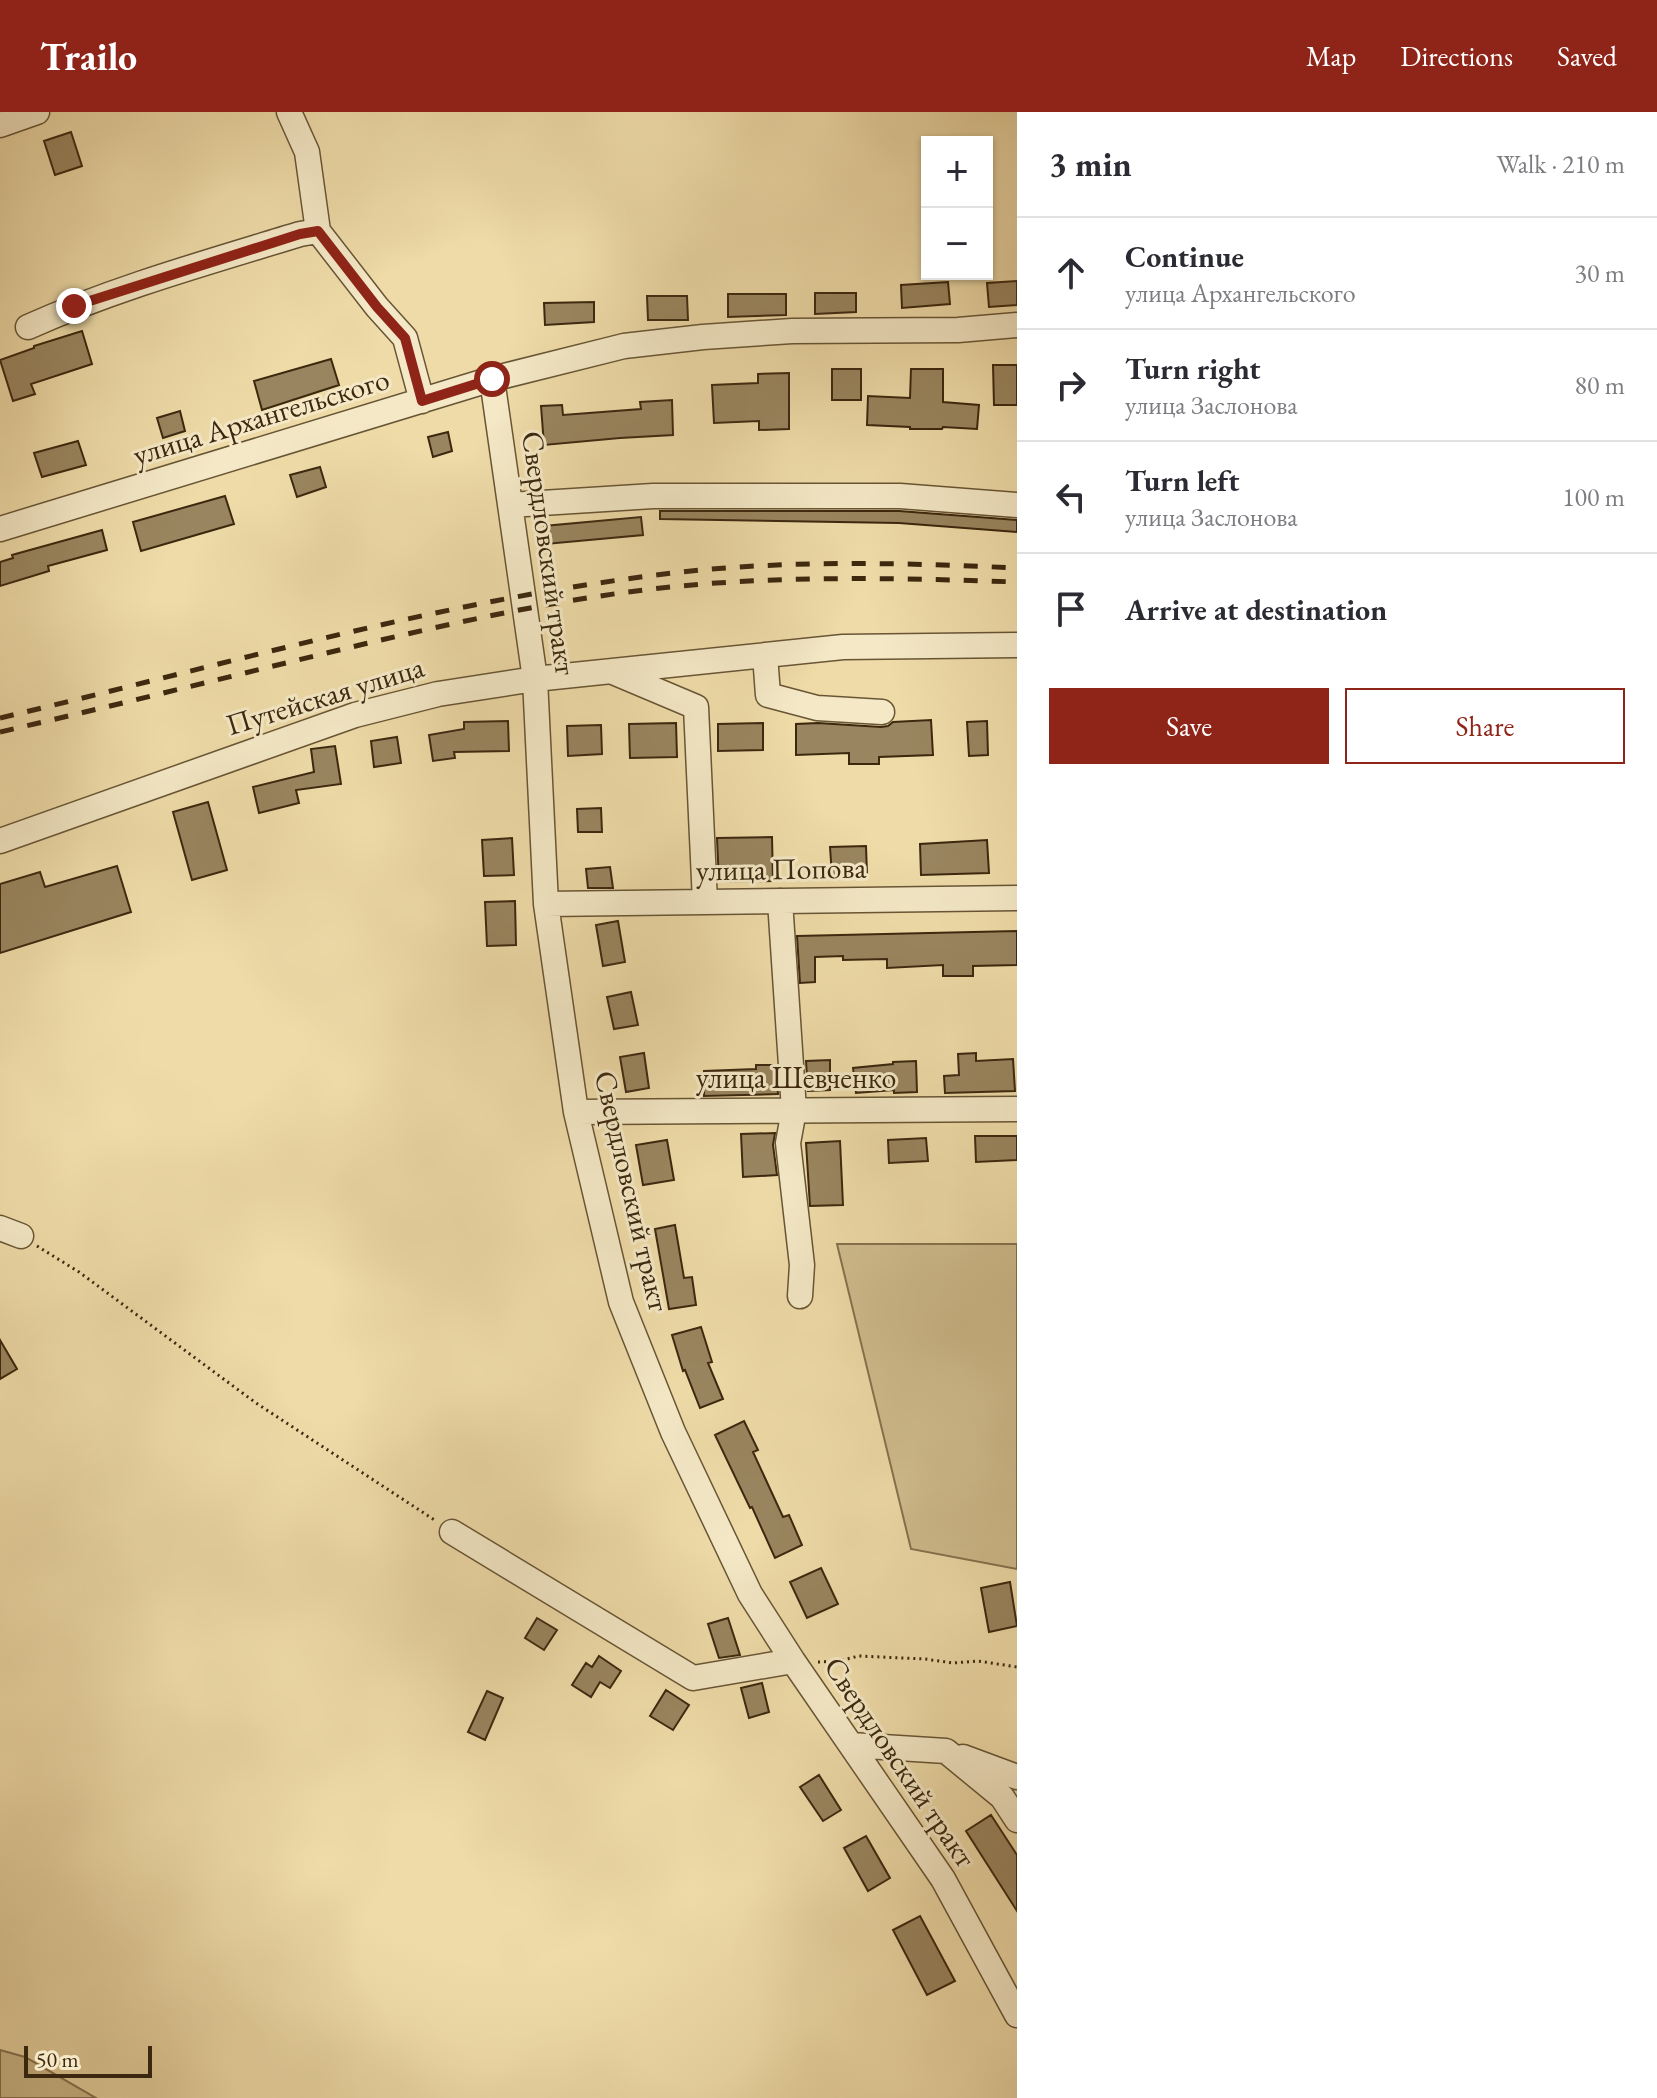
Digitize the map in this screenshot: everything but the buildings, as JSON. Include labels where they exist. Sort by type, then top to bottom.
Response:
[{"type":"street","points":[[0,125],[37,112]]},
{"type":"street","points":[[289,112],[307,152],[318,231],[405,338],[422,401]]},
{"type":"street","points":[[28,327],[74,306],[300,234],[318,231]]},
{"type":"street","name":"улица Архангельского","points":[[0,529],[492,379],[624,346],[792,331],[958,330],[1017,325]]},
{"type":"street","name":"Свердловский тракт","points":[[492,379],[535,679],[546,904],[576,1112],[621,1302],[673,1432],[750,1594],[943,1879],[1017,2015]]},
{"type":"street","points":[[510,505],[653,496],[900,496],[1017,505]]},
{"type":"street","name":"Путейская улица","points":[[0,841],[355,715],[438,694],[535,679],[843,647],[1017,645]]},
{"type":"street","points":[[765,655],[768,695],[817,708],[882,712]]},
{"type":"street","points":[[611,671],[696,707],[705,902]]},
{"type":"street","name":"улица Попова","points":[[546,904],[1017,898]]},
{"type":"street","points":[[780,901],[794,1110],[788,1143],[802,1265],[800,1296]]},
{"type":"street","name":"улица Шевченко","points":[[576,1112],[1017,1109]]},
{"type":"street","points":[[452,1532],[693,1678],[793,1661]]},
{"type":"street","points":[[851,1745],[946,1751],[1017,1777]]},
{"type":"street","points":[[946,1751],[1002,1797],[1017,1820]]},
{"type":"path","points":[[11,1232],[79,1272],[256,1403],[452,1532]]},
{"type":"path","points":[[793,1661],[838,1661],[859,1656],[953,1663],[978,1661],[1017,1667]]},
{"type":"shaded area","points":[[837,1244],[1017,1244],[1017,1569],[911,1549]]},
{"type":"shaded area","points":[[0,2050],[25,2057],[96,2098],[0,2098]]},
{"type":"railway","points":[[0,718],[429,614],[603,582],[772,565],[895,564],[1017,568]]},
{"type":"railway","points":[[0,732],[364,644],[549,604],[661,588],[795,579],[1017,582]]},
{"type":"route","points":[[74,306],[300,234],[318,231],[405,338],[422,401],[492,379]]}]
